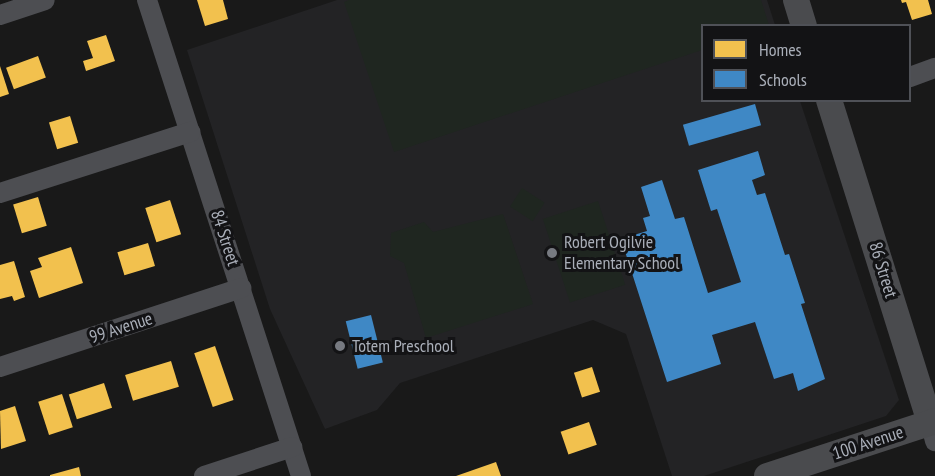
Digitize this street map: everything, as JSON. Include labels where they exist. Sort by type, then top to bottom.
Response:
[{"type":"main road","points":[[796,0],[803,24]]},
{"type":"main road","name":"86 Street","points":[[832,102],[933,428]]},
{"type":"main road","name":"100 Avenue","points":[[767,476],[933,428]]},
{"type":"street","points":[[0,15],[45,0]]},
{"type":"street","name":"84 Street","points":[[147,0],[301,476]]},
{"type":"street","points":[[911,76],[935,68]]},
{"type":"street","points":[[0,193],[190,132]]},
{"type":"street","name":"99 Avenue","points":[[0,367],[242,288]]},
{"type":"street","points":[[204,476],[292,447]]},
{"type":"shaded area","name":"Robert Ogilvie Elementary School","points":[[337,0],[767,0],[775,24],[701,24],[701,102],[800,102],[899,400],[886,416],[704,476],[672,476],[626,334],[593,320],[400,383],[377,410],[325,429],[270,309],[187,50]]},
{"type":"shaded area","points":[[349,0],[761,0],[769,24],[701,24],[701,50],[394,152],[344,2]]},
{"type":"shaded area","points":[[522,188],[545,203],[533,221],[510,206]]},
{"type":"shaded area","points":[[598,201],[625,285],[570,303],[543,219]]},
{"type":"shaded area","points":[[503,214],[533,304],[426,338],[404,263],[390,256],[391,233],[424,222],[433,232]]},
{"type":"building: Homes","points":[[197,0],[223,0],[228,19],[205,26]]},
{"type":"building: Homes","points":[[901,0],[928,0],[932,14],[912,20],[906,2],[902,3]]},
{"type":"building: Homes","points":[[106,35],[115,61],[86,71],[83,61],[93,58],[87,41]]},
{"type":"building: Homes","points":[[38,56],[46,78],[14,89],[6,68]]},
{"type":"building: Homes","points":[[0,66],[9,94],[0,97]]},
{"type":"building: Homes","points":[[70,116],[78,143],[57,149],[49,122]]},
{"type":"building: Homes","points":[[38,197],[47,226],[22,233],[13,205]]},
{"type":"building: Homes","points":[[170,200],[181,234],[156,242],[145,208]]},
{"type":"building: Homes","points":[[148,243],[155,266],[124,275],[117,252]]},
{"type":"building: Homes","points":[[71,247],[83,283],[39,298],[30,271],[42,267],[38,258]]},
{"type":"building: Homes","points":[[14,261],[25,297],[14,301],[12,296],[0,299],[0,265]]},
{"type":"building: Homes","points":[[215,346],[234,400],[213,407],[194,353]]},
{"type":"building: Homes","points":[[171,361],[179,387],[133,401],[125,375]]},
{"type":"building: Homes","points":[[592,367],[600,392],[582,398],[574,373]]},
{"type":"building: Homes","points":[[104,383],[112,408],[77,419],[69,394]]},
{"type":"building: Homes","points":[[62,394],[73,427],[49,435],[38,402]]},
{"type":"building: Homes","points":[[15,406],[26,441],[1,449],[0,411]]},
{"type":"building: Homes","points":[[589,422],[597,445],[568,454],[561,432]]},
{"type":"building: Homes","points":[[496,462],[501,476],[456,476]]},
{"type":"building: Homes","points":[[79,467],[81,476],[50,476],[50,475]]},
{"type":"building: Schools","points":[[755,104],[761,125],[689,146],[683,125]]},
{"type":"building: Schools","points":[[758,151],[765,175],[752,180],[757,195],[765,193],[785,255],[789,254],[805,303],[801,304],[825,379],[798,391],[793,373],[774,379],[755,322],[712,335],[721,364],[667,382],[621,239],[647,231],[643,218],[650,216],[641,187],[662,180],[675,219],[684,217],[708,293],[741,282],[717,209],[711,211],[698,170]]},
{"type":"building: Schools","points":[[371,315],[383,363],[358,369],[346,321]]},
{"type":"place","name":"Robert Ogilvie Elementary School","points":[[552,253]]},
{"type":"place","name":"Totem Preschool","points":[[340,346]]}]
